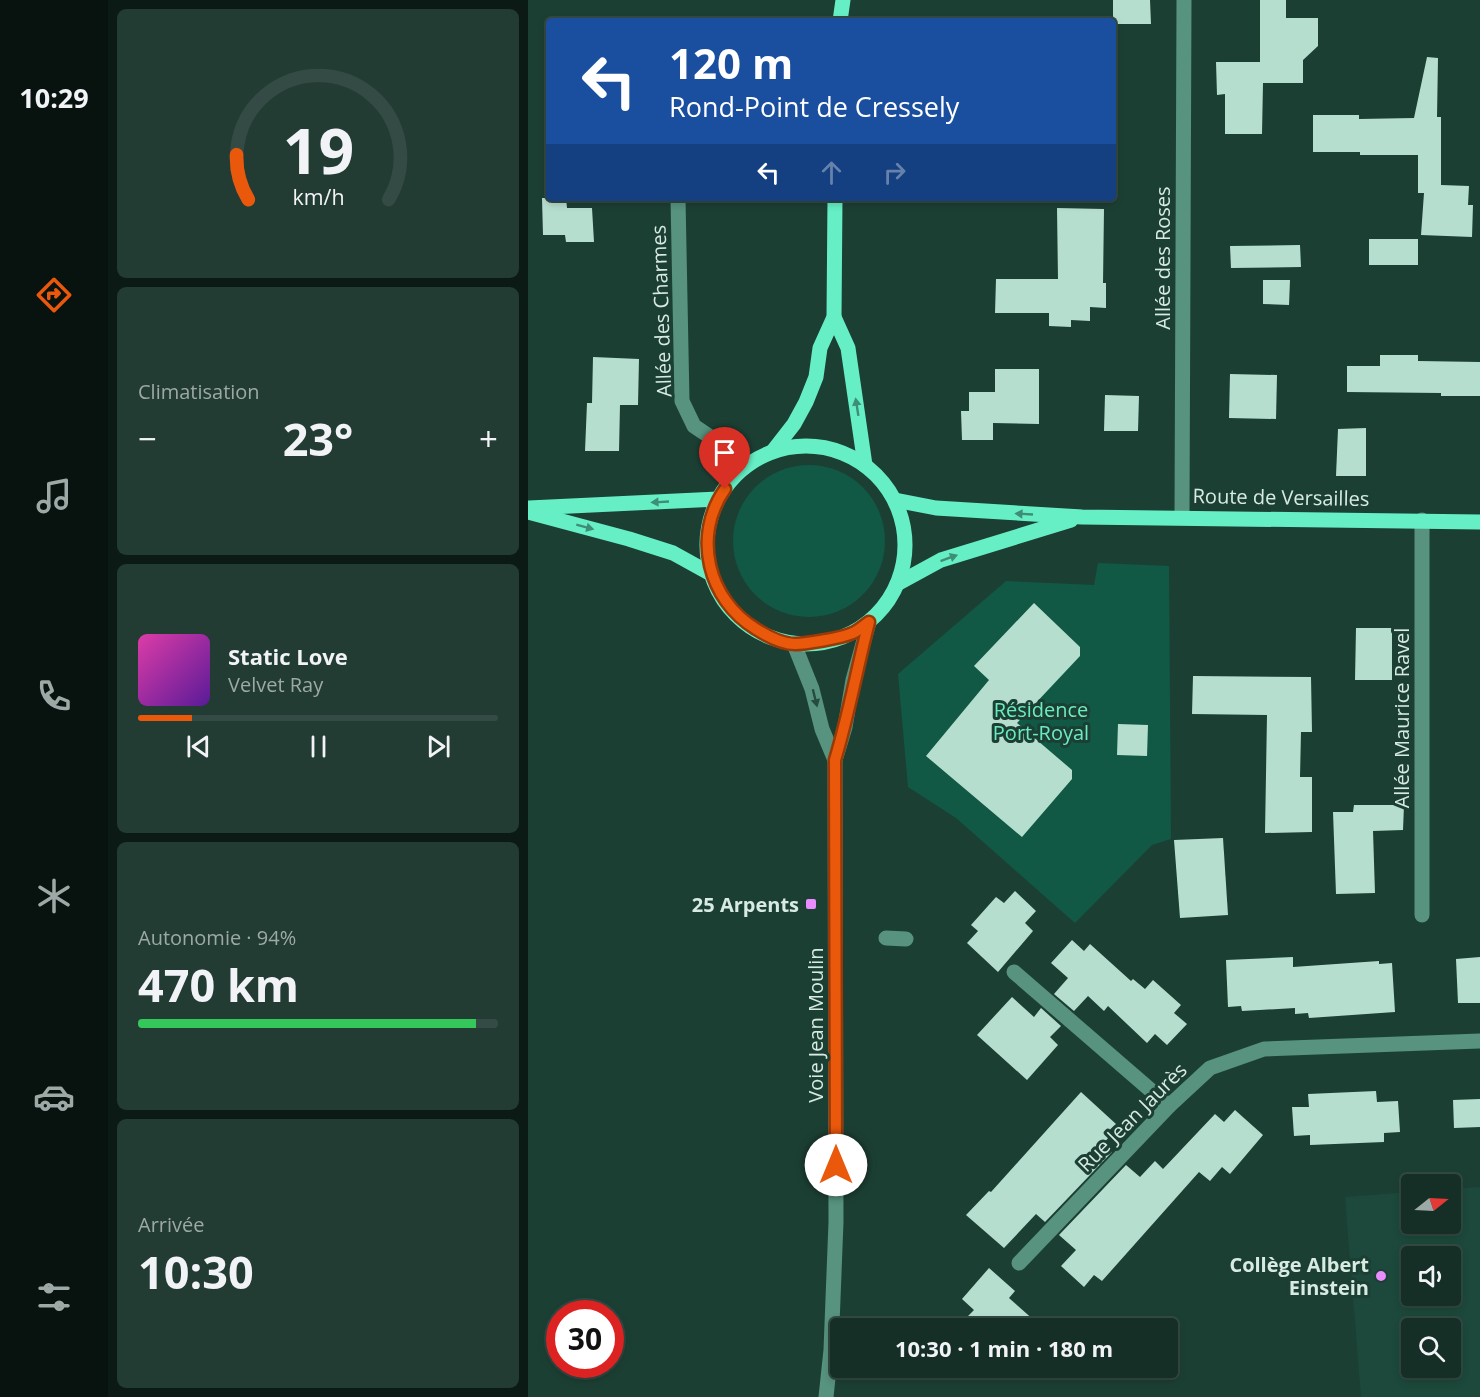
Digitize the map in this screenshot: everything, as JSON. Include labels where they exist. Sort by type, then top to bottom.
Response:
[{"type":"main road","points":[[840,18],[843,0]]},
{"type":"main road","points":[[773,451],[794,424],[806,402],[816,377],[820,348],[834,317],[836,201]]},
{"type":"main road","points":[[834,317],[848,348],[865,465]]},
{"type":"main road","points":[[798,446],[836,450],[865,465],[885,485],[895,500],[904,530],[905,558],[897,584],[886,604],[869,622],[850,634],[794,644],[770,638],[743,621],[723,599],[711,574],[708,534],[718,499],[732,478],[749,464],[773,451],[798,446]]},
{"type":"main road","points":[[528,510],[718,499]]},
{"type":"main road","name":"Route de Versailles","points":[[895,500],[936,508],[1082,517],[1480,522]]},
{"type":"main road","points":[[528,510],[673,553],[711,574]]},
{"type":"main road","name":"Route de Versailles","points":[[897,584],[941,560],[1082,517]]},
{"type":"street","name":"Allée des Roses","points":[[1182,517],[1184,0]]},
{"type":"street","name":"Allée des Charmes","points":[[678,201],[682,401],[694,426],[749,464]]},
{"type":"street","name":"Allée Maurice Ravel","points":[[1422,520],[1422,915]]},
{"type":"street","name":"Voie Jean Moulin","points":[[826,1397],[832,1340],[836,1222],[835,760],[869,622]]},
{"type":"street","name":"Voie Jean Moulin","points":[[794,644],[812,688],[822,729],[835,760]]},
{"type":"street","points":[[886,938],[906,939]]},
{"type":"street","points":[[1014,972],[1169,1106]]},
{"type":"street","name":"Rue Jean Jaurès","points":[[1020,1263],[1169,1106],[1210,1068],[1264,1049],[1480,1041]]},
{"type":"shaded area","name":"Collège Albert Einstein","points":[[1480,1187],[1480,1397],[1361,1397],[1345,1197],[1401,1193],[1401,1234],[1461,1234],[1461,1188]]},
{"type":"green space","points":[[809,465],[838,471],[851,478],[862,488],[872,499],[879,512],[885,541],[879,570],[872,583],[862,594],[851,604],[838,611],[809,617],[780,611],[767,604],[756,594],[746,583],[739,570],[733,541],[739,512],[746,499],[756,488],[767,478],[780,471]]},
{"type":"green space","name":"Résidence Port-Royal","points":[[1098,563],[1169,566],[1171,839],[1152,845],[1075,923],[956,818],[908,787],[898,674],[1006,581],[1094,585]]},
{"type":"building","points":[[1113,0],[1150,0],[1151,24],[1116,24],[1116,18],[1113,18]]},
{"type":"building","points":[[1260,0],[1286,0],[1286,18],[1318,18],[1318,46],[1303,60],[1303,83],[1263,83],[1262,134],[1225,134],[1225,94],[1217,95],[1216,62],[1260,62]]},
{"type":"building","points":[[1427,57],[1438,58],[1437,117],[1441,117],[1441,185],[1469,186],[1468,205],[1473,205],[1472,237],[1421,235],[1424,193],[1418,193],[1418,155],[1313,152],[1313,115],[1359,115],[1359,119],[1414,118]]},
{"type":"building","points":[[542,198],[546,198],[546,201],[566,201],[567,208],[592,208],[594,242],[566,242],[565,235],[543,235]]},
{"type":"building","points":[[1057,208],[1104,209],[1103,283],[1106,283],[1106,308],[1090,307],[1090,321],[1071,320],[1071,327],[1049,326],[1049,313],[995,313],[996,279],[1058,279]]},
{"type":"building","points":[[1369,239],[1418,239],[1418,265],[1369,265]]},
{"type":"building","points":[[1300,245],[1301,267],[1231,268],[1230,246]]},
{"type":"building","points":[[1263,280],[1290,280],[1289,305],[1263,304]]},
{"type":"building","points":[[1380,355],[1418,355],[1418,361],[1480,362],[1480,396],[1441,396],[1441,393],[1347,392],[1347,366],[1380,366]]},
{"type":"building","points":[[593,357],[639,359],[638,405],[620,405],[619,451],[585,451],[587,403],[592,403]]},
{"type":"building","points":[[995,369],[1039,369],[1039,424],[993,423],[993,440],[962,440],[961,411],[969,411],[969,392],[995,392]]},
{"type":"building","points":[[1230,374],[1277,375],[1276,419],[1229,418]]},
{"type":"building","points":[[1105,395],[1139,396],[1138,431],[1104,431]]},
{"type":"building","points":[[1366,428],[1366,476],[1336,476],[1338,429]]},
{"type":"building","points":[[1034,603],[1080,647],[1080,656],[1017,723],[1072,770],[1072,779],[1022,837],[926,756],[989,680],[974,666]]},
{"type":"building","points":[[1356,628],[1392,628],[1392,680],[1355,680]]},
{"type":"building","points":[[1193,676],[1311,677],[1312,732],[1301,732],[1300,777],[1312,777],[1312,832],[1265,833],[1267,715],[1192,714]]},
{"type":"building","points":[[1118,724],[1148,725],[1147,756],[1117,755]]},
{"type":"building","points":[[1354,805],[1404,805],[1403,830],[1373,831],[1375,893],[1336,894],[1333,812],[1353,812]]},
{"type":"building","points":[[1223,838],[1228,915],[1180,918],[1174,840]]},
{"type":"building","points":[[1015,891],[1036,911],[1025,923],[1033,931],[998,972],[967,943],[978,931],[971,925],[996,897],[1004,903]]},
{"type":"building","points":[[1072,940],[1084,951],[1090,944],[1131,981],[1133,979],[1145,989],[1153,980],[1181,1005],[1174,1013],[1187,1024],[1167,1045],[1155,1034],[1147,1043],[1108,1006],[1104,1011],[1088,996],[1074,1011],[1054,994],[1068,978],[1051,963]]},
{"type":"building","points":[[1293,957],[1293,967],[1379,961],[1379,964],[1392,963],[1395,1012],[1309,1018],[1308,1013],[1295,1014],[1295,1008],[1242,1011],[1241,1006],[1228,1007],[1226,960]]},
{"type":"building","points":[[1480,957],[1480,1003],[1458,1003],[1456,959]]},
{"type":"building","points":[[1012,997],[1034,1017],[1041,1008],[1061,1026],[1050,1037],[1058,1045],[1027,1080],[977,1035]]},
{"type":"building","points":[[1376,1091],[1377,1102],[1398,1101],[1400,1132],[1384,1133],[1384,1142],[1310,1145],[1310,1135],[1294,1136],[1292,1107],[1309,1107],[1308,1094]]},
{"type":"building","points":[[1081,1092],[1116,1124],[1105,1134],[1109,1137],[1103,1144],[1112,1152],[1045,1222],[1036,1214],[1004,1248],[966,1215],[989,1191],[991,1192]]},
{"type":"building","points":[[1480,1099],[1480,1127],[1454,1128],[1453,1100]]},
{"type":"building","points":[[1235,1110],[1263,1135],[1230,1174],[1222,1167],[1210,1181],[1199,1172],[1102,1281],[1094,1275],[1084,1287],[1061,1266],[1076,1250],[1059,1235],[1126,1165],[1140,1177],[1155,1161],[1163,1169],[1215,1114],[1224,1122]]},
{"type":"building","points":[[989,1268],[1015,1291],[1009,1298],[1032,1318],[968,1318],[974,1310],[962,1299]]},
{"type":"place","name":"25 Arpents","points":[[811,904]]},
{"type":"place","name":"Collège Albert Einstein","points":[[1381,1276]]},
{"type":"route","points":[[725,489],[718,499],[708,534],[708,558],[711,574],[723,599],[743,621],[770,638],[794,644],[850,634],[869,622],[835,760],[836,1165]]}]
